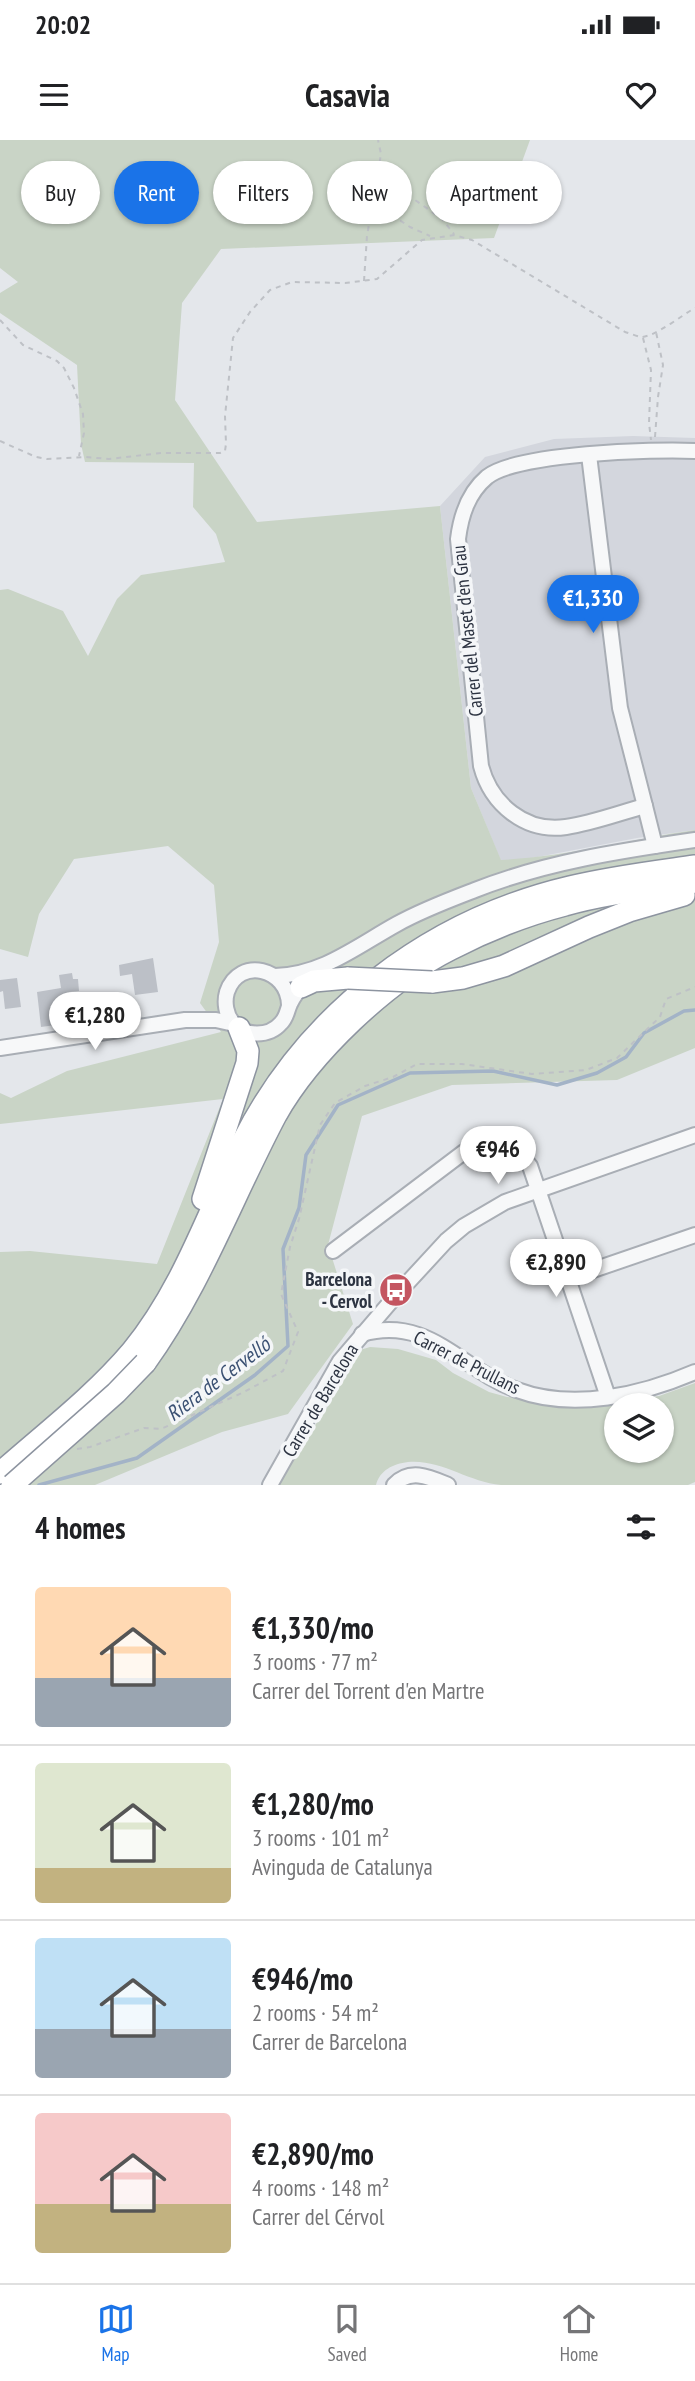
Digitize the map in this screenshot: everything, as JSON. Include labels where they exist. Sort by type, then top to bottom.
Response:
[{"type":"highway","points":[[12,1485],[116,1393],[184,1269],[244,1139],[281,1078],[330,1020],[394,965],[447,932],[498,910],[536,897],[617,877],[695,866]]},
{"type":"highway","points":[[0,1473],[106,1379],[138,1357],[169,1330],[278,1111],[324,1051],[355,1018],[422,966],[450,949],[499,928],[563,905],[605,895],[695,882]]},
{"type":"highway","points":[[295,996],[314,981],[348,978],[432,982],[463,978],[504,966],[589,926],[629,911],[695,892]]},
{"type":"highway","points":[[184,1269],[187,1246],[245,1073],[248,1051],[236,1026]]},
{"type":"street","name":"Carrer del Maset d'en Grau","points":[[645,806],[566,827],[548,827],[515,816],[490,790],[481,766],[458,556],[460,520],[476,489],[498,470],[532,460],[653,451],[695,451]]},
{"type":"street","points":[[589,455],[620,708],[655,846]]},
{"type":"street","points":[[185,1020],[209,1011],[238,977],[247,972],[257,970],[275,976],[298,975],[323,967],[400,922],[497,881],[557,864],[695,841]]},
{"type":"street","points":[[0,1048],[185,1020],[216,1020],[254,1034],[273,1030],[281,1023],[295,996],[323,967]]},
{"type":"street","points":[[275,976],[295,996]]},
{"type":"street","points":[[227,993],[226,1010],[236,1026]]},
{"type":"street","name":"Carrer de Barcelona","points":[[270,1485],[340,1361],[446,1241],[464,1226],[495,1206],[538,1189],[695,1135]]},
{"type":"street","points":[[333,1251],[468,1150],[526,1160],[607,1393]]},
{"type":"street","points":[[567,1279],[695,1235]]},
{"type":"street","name":"Carrer de Prullans","points":[[362,1334],[385,1329],[419,1334],[505,1385],[532,1394],[590,1399],[604,1397]]},
{"type":"street","name":"Carrer de Prullans","points":[[628,1393],[654,1388],[695,1372]]},
{"type":"street","points":[[394,1485],[401,1479],[415,1475],[448,1485]]},
{"type":"path","points":[[378,140],[380,161]]},
{"type":"path","points":[[412,199],[442,219],[454,235]]},
{"type":"path","points":[[364,282],[370,224]]},
{"type":"path","points":[[406,224],[433,237]]},
{"type":"path","points":[[0,441],[47,460],[225,451],[225,416],[233,338],[261,298],[270,290],[292,282],[364,282],[377,279],[422,240],[433,237],[454,235],[472,240],[625,332],[642,337],[695,308]]},
{"type":"path","points":[[0,320],[23,345],[57,361],[64,368],[83,414],[84,433],[79,457]]},
{"type":"path","points":[[653,451],[663,365],[656,331]]},
{"type":"path","points":[[642,337],[651,370],[649,423],[653,451]]},
{"type":"path","points":[[67,1451],[90,1447],[144,1428],[161,1429],[242,1393],[283,1371],[298,1332],[281,1294],[290,1247],[320,1125],[335,1103],[365,1086],[393,1077],[417,1065],[462,1064],[532,1074],[586,1070],[617,1058],[660,1017],[666,999],[695,987]]},
{"type":"shaded area","points":[[633,436],[695,438],[695,830],[527,859],[501,861],[471,788],[440,506],[485,457],[554,439]]},
{"type":"green space","points":[[0,140],[530,140],[522,161],[426,161],[426,224],[499,224],[494,238],[221,249],[182,303],[175,400],[257,522],[440,506],[471,788],[501,860],[574,852],[695,830],[695,1048],[617,1080],[452,1085],[362,1116],[328,1245],[353,1324],[288,1414],[222,1432],[95,1485],[0,1485],[0,1252],[30,1251],[157,1264],[223,1099],[0,1124],[0,1093],[11,1098],[67,1071],[221,1032],[200,1003],[219,942],[214,885],[168,846],[74,859],[39,914],[28,957],[0,949],[0,590],[8,589],[63,611],[88,656],[117,599],[141,575],[225,562],[216,534],[193,507],[194,463],[85,462],[81,444],[77,365],[0,313],[0,293],[18,282],[0,268]]},
{"type":"green space","points":[[370,1347],[398,1349],[436,1360],[453,1373],[489,1392],[507,1397],[604,1405],[604,1463],[674,1463],[674,1393],[667,1393],[695,1383],[695,1482],[688,1485],[501,1485],[477,1480],[432,1464],[408,1462],[388,1469],[376,1485],[280,1485],[283,1473],[328,1406],[346,1367],[360,1350]]},
{"type":"building","points":[[153,958],[158,992],[135,995],[132,974],[120,976],[119,965]]},
{"type":"building","points":[[72,973],[73,979],[78,979],[79,991],[69,992],[72,1014],[76,1014],[77,1022],[41,1027],[37,992],[61,988],[59,975]]},
{"type":"building","points":[[17,978],[21,1007],[5,1009],[0,980]]},
{"type":"waterway","name":"Riera de Cervelló","points":[[39,1485],[137,1458],[255,1375],[288,1346],[283,1249],[299,1208],[306,1155],[338,1105],[410,1073],[493,1071],[557,1085],[597,1073],[626,1057],[644,1033],[684,1011],[695,1010]]},
{"type":"place","name":"Barcelona - Cervol","points":[[396,1290]]}]
